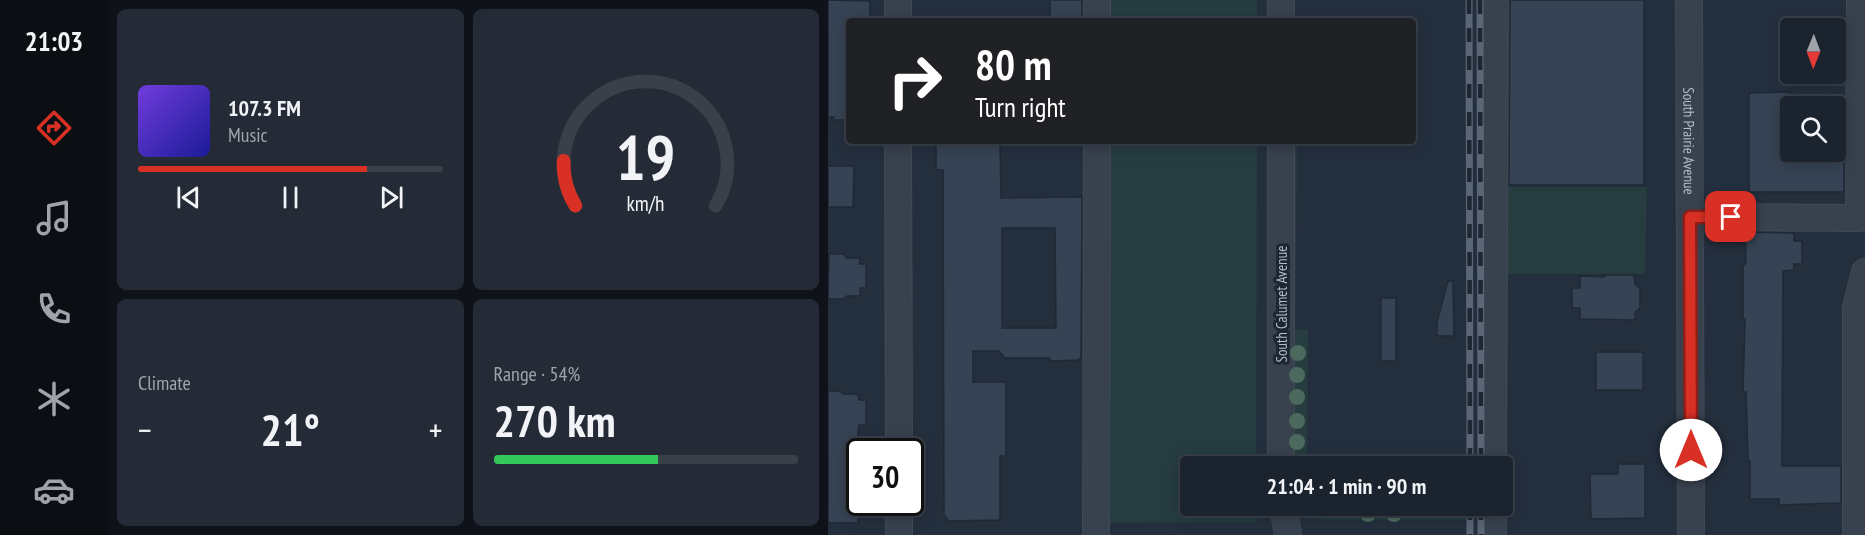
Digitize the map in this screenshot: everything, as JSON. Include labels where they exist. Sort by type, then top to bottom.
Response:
[{"type":"street","points":[[898,0],[898,18]]},
{"type":"street","points":[[1097,0],[1097,18]]},
{"type":"street","points":[[1281,0],[1281,18]]},
{"type":"street","points":[[1493,456],[1495,0]]},
{"type":"street","name":"South Prairie Avenue","points":[[1689,0],[1691,535]]},
{"type":"street","points":[[1690,217],[1859,218],[1860,0]]},
{"type":"street","points":[[898,144],[899,438]]},
{"type":"street","points":[[1096,535],[1097,144]]},
{"type":"street","name":"South Calumet Avenue","points":[[1281,144],[1281,456]]},
{"type":"street","points":[[1856,535],[1856,308],[1865,272]]},
{"type":"street","points":[[899,516],[899,535]]},
{"type":"street","points":[[1285,516],[1288,535]]},
{"type":"street","points":[[1493,516],[1493,535]]},
{"type":"green space","points":[[1106,0],[1257,0],[1257,18],[1106,18]]},
{"type":"green space","points":[[1106,144],[1257,144],[1256,456],[1180,456],[1180,516],[1256,516],[1256,522],[1105,523]]},
{"type":"green space","points":[[1292,144],[1297,144],[1295,329],[1308,330],[1307,456],[1291,456]]},
{"type":"green space","points":[[1502,187],[1647,187],[1645,274],[1501,274]]},
{"type":"green space","points":[[1324,516],[1466,516],[1466,520],[1319,520]]},
{"type":"building","points":[[828,0],[870,1],[870,18],[846,18],[846,120],[834,120],[834,117],[828,117]]},
{"type":"building","points":[[1050,0],[1082,0],[1082,18],[1050,18]]},
{"type":"building","points":[[1510,0],[1644,0],[1644,185],[1509,185]]},
{"type":"building","points":[[1791,92],[1791,96],[1780,96],[1780,162],[1844,162],[1844,192],[1749,192],[1749,93]]},
{"type":"building","points":[[936,144],[1000,144],[1001,198],[1082,197],[1081,357],[1078,360],[1050,361],[1050,358],[1005,358],[999,351],[973,351],[973,382],[1006,382],[1006,456],[1000,456],[1000,520],[949,521],[944,515],[943,170],[936,170]],"holes":[[[1002,228],[1055,228],[1056,328],[1002,328]]]},
{"type":"building","points":[[828,166],[854,166],[853,207],[828,207]]},
{"type":"building","points":[[1745,232],[1794,233],[1794,241],[1802,241],[1802,264],[1794,264],[1794,270],[1783,271],[1782,466],[1841,466],[1841,503],[1779,505],[1779,499],[1750,499],[1746,392],[1743,392]]},
{"type":"building","points":[[829,254],[860,258],[859,264],[866,264],[866,288],[860,288],[860,296],[828,299]]},
{"type":"building","points":[[1604,275],[1634,275],[1635,284],[1640,289],[1640,308],[1635,312],[1635,320],[1580,319],[1580,308],[1572,308],[1572,288],[1580,288],[1580,276],[1604,277]]},
{"type":"building","points":[[1448,281],[1453,281],[1454,336],[1437,336],[1437,322]]},
{"type":"building","points":[[1381,298],[1396,298],[1396,361],[1381,361]]},
{"type":"building","points":[[1596,352],[1643,352],[1643,390],[1596,390]]},
{"type":"building","points":[[828,391],[840,391],[843,394],[858,394],[859,400],[866,400],[866,425],[859,425],[858,438],[846,438],[846,516],[858,516],[858,523],[828,523]]},
{"type":"building","points":[[1618,464],[1645,464],[1645,518],[1591,519],[1590,474],[1618,474]]},
{"type":"railway","points":[[1469,0],[1470,456]]},
{"type":"railway","points":[[1480,0],[1481,456]]},
{"type":"railway","points":[[1470,516],[1470,535]]},
{"type":"railway","points":[[1481,516],[1481,535]]},
{"type":"route","points":[[1691,450],[1690,217],[1731,217]]}]
